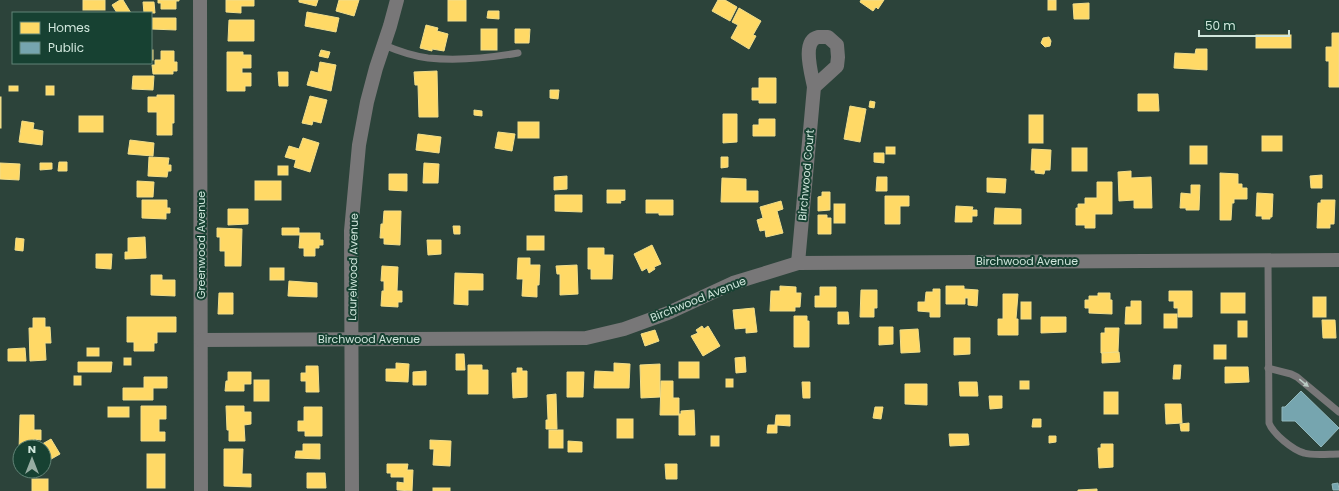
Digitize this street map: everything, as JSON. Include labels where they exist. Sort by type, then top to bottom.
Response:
[{"type":"street","name":"Greenwood Avenue","points":[[200,0],[201,491]]},
{"type":"street","name":"Laurelwood Avenue","points":[[352,491],[351,230],[366,102],[397,0]]},
{"type":"street","name":"Birchwood Court","points":[[798,263],[814,87]]},
{"type":"street","name":"Birchwood Avenue","points":[[201,340],[586,338],[624,329],[668,313],[733,283],[798,263],[1339,260]]},
{"type":"lane","points":[[384,45],[405,53],[427,58],[440,59],[494,58],[518,53]]},
{"type":"lane","points":[[1268,260],[1269,424],[1272,430],[1296,450],[1305,454],[1339,454]]},
{"type":"lane","points":[[1268,368],[1297,377],[1339,412]]},
{"type":"building: Homes","points":[[83,0],[105,0],[105,10],[83,10]]},
{"type":"building: Homes","points":[[120,0],[123,0],[130,12],[116,12],[112,5]]},
{"type":"building: Homes","points":[[158,0],[179,1],[176,1],[176,9],[161,9],[161,3],[158,3]]},
{"type":"building: Homes","points":[[226,0],[254,0],[254,6],[241,6],[241,13],[226,12]]},
{"type":"building: Homes","points":[[299,0],[318,0],[316,6],[299,2]]},
{"type":"building: Homes","points":[[339,0],[359,0],[354,16],[336,11]]},
{"type":"building: Homes","points":[[448,0],[466,0],[466,21],[448,21]]},
{"type":"building: Homes","points":[[718,0],[725,0],[737,7],[730,21],[712,11]]},
{"type":"building: Homes","points":[[861,0],[884,0],[878,9],[876,7],[873,11],[860,2]]},
{"type":"building: Homes","points":[[1048,0],[1056,0],[1056,10],[1048,10]]},
{"type":"building: Homes","points":[[143,2],[154,2],[155,13],[144,12]]},
{"type":"building: Homes","points":[[1089,3],[1089,19],[1074,19],[1073,4]]},
{"type":"building: Homes","points":[[739,8],[761,21],[753,35],[756,36],[749,49],[731,38],[738,25],[732,22]]},
{"type":"building: Homes","points":[[488,11],[499,11],[499,19],[487,18]]},
{"type":"building: Homes","points":[[307,12],[339,18],[336,32],[305,26]]},
{"type":"building: Homes","points":[[152,18],[176,18],[176,30],[152,29]]},
{"type":"building: Homes","points":[[229,20],[254,20],[254,41],[228,41]]},
{"type":"building: Homes","points":[[426,25],[438,28],[437,31],[448,34],[444,51],[432,49],[432,51],[420,48]]},
{"type":"building: Homes","points":[[481,29],[497,29],[497,50],[481,50]]},
{"type":"building: Homes","points":[[515,29],[530,29],[529,43],[515,43]]},
{"type":"building: Homes","points":[[1332,33],[1339,33],[1339,87],[1329,87],[1329,61],[1326,61],[1326,47],[1332,47]]},
{"type":"building: Homes","points":[[1256,35],[1291,35],[1291,48],[1256,48]]},
{"type":"building: Homes","points":[[1049,37],[1051,41],[1050,46],[1045,47],[1041,43],[1043,38]]},
{"type":"building: Homes","points":[[1196,49],[1207,49],[1207,70],[1174,68],[1175,53],[1195,54]]},
{"type":"building: Homes","points":[[321,50],[330,52],[328,58],[319,56]]},
{"type":"building: Homes","points":[[161,51],[174,51],[174,62],[177,62],[177,71],[173,71],[173,74],[153,74],[152,65],[155,65],[155,60],[161,60]]},
{"type":"building: Homes","points":[[227,52],[243,52],[243,55],[251,55],[251,68],[242,68],[242,73],[251,73],[251,86],[245,86],[245,91],[227,91]]},
{"type":"building: Homes","points":[[320,62],[336,65],[331,91],[307,85],[311,71],[318,73]]},
{"type":"building: Homes","points":[[437,71],[438,117],[419,117],[418,85],[415,85],[414,72]]},
{"type":"building: Homes","points":[[278,72],[288,72],[288,86],[279,86]]},
{"type":"building: Homes","points":[[133,76],[154,76],[153,90],[132,89]]},
{"type":"building: Homes","points":[[759,78],[776,78],[776,103],[759,103],[759,100],[752,100],[752,88],[759,88]]},
{"type":"building: Homes","points":[[9,86],[18,86],[18,91],[9,91]]},
{"type":"building: Homes","points":[[46,86],[54,86],[54,95],[46,95]]},
{"type":"building: Homes","points":[[550,90],[559,90],[558,99],[550,98]]},
{"type":"building: Homes","points":[[1138,94],[1158,94],[1159,111],[1138,111]]},
{"type":"building: Homes","points":[[157,95],[174,95],[174,123],[172,123],[172,135],[157,135],[157,112],[148,112],[148,97],[157,97]]},
{"type":"building: Homes","points":[[310,96],[327,100],[321,123],[313,121],[312,125],[302,123]]},
{"type":"building: Homes","points":[[1,97],[1,128],[0,128]]},
{"type":"building: Homes","points":[[870,101],[875,102],[874,108],[869,107]]},
{"type":"building: Homes","points":[[850,106],[866,109],[860,142],[844,139]]},
{"type":"building: Homes","points":[[474,110],[482,111],[482,116],[474,115]]},
{"type":"building: Homes","points":[[723,114],[737,114],[737,142],[723,143]]},
{"type":"building: Homes","points":[[1029,115],[1043,115],[1043,143],[1029,143]]},
{"type":"building: Homes","points":[[79,116],[103,116],[103,132],[79,132]]},
{"type":"building: Homes","points":[[759,119],[775,119],[775,136],[753,136],[753,125],[759,125]]},
{"type":"building: Homes","points":[[22,121],[34,123],[33,129],[43,131],[42,145],[19,142]]},
{"type":"building: Homes","points":[[518,122],[539,122],[539,138],[518,138]]},
{"type":"building: Homes","points":[[498,132],[515,134],[512,151],[495,148]]},
{"type":"building: Homes","points":[[418,134],[441,137],[439,153],[416,150]]},
{"type":"building: Homes","points":[[1262,136],[1282,136],[1282,151],[1262,151]]},
{"type":"building: Homes","points":[[303,138],[319,143],[310,172],[294,167],[296,160],[285,157],[289,146],[299,149]]},
{"type":"building: Homes","points":[[130,140],[154,143],[153,156],[128,154]]},
{"type":"building: Homes","points":[[1190,146],[1207,146],[1207,164],[1190,164]]},
{"type":"building: Homes","points":[[886,147],[895,147],[895,154],[886,154]]},
{"type":"building: Homes","points":[[1072,148],[1087,148],[1087,171],[1072,171]]},
{"type":"building: Homes","points":[[1032,149],[1051,150],[1050,170],[1045,170],[1044,174],[1035,173],[1035,170],[1031,170]]},
{"type":"building: Homes","points":[[874,153],[884,153],[884,163],[874,162]]},
{"type":"building: Homes","points":[[149,157],[169,158],[168,165],[171,165],[171,171],[168,171],[167,177],[148,176]]},
{"type":"building: Homes","points":[[721,157],[728,157],[728,167],[721,168]]},
{"type":"building: Homes","points":[[59,162],[67,162],[67,171],[58,171]]},
{"type":"building: Homes","points":[[0,163],[20,164],[19,180],[0,179]]},
{"type":"building: Homes","points":[[40,163],[52,163],[52,169],[40,170]]},
{"type":"building: Homes","points":[[424,163],[439,164],[438,183],[423,183]]},
{"type":"building: Homes","points":[[278,166],[288,166],[288,175],[278,175]]},
{"type":"building: Homes","points":[[1131,171],[1131,178],[1151,177],[1152,208],[1134,208],[1134,200],[1119,201],[1118,172]]},
{"type":"building: Homes","points":[[1220,173],[1238,174],[1238,184],[1242,184],[1242,188],[1247,188],[1247,199],[1234,199],[1234,203],[1232,203],[1231,220],[1220,220]]},
{"type":"building: Homes","points":[[389,174],[407,174],[407,191],[389,190]]},
{"type":"building: Homes","points":[[1322,175],[1322,188],[1311,188],[1310,176]]},
{"type":"building: Homes","points":[[567,176],[567,189],[554,190],[554,177]]},
{"type":"building: Homes","points":[[877,177],[887,177],[887,191],[876,191]]},
{"type":"building: Homes","points":[[722,178],[746,179],[746,191],[758,191],[758,202],[721,202]]},
{"type":"building: Homes","points":[[987,178],[1006,179],[1005,193],[987,192]]},
{"type":"building: Homes","points":[[137,181],[154,182],[153,197],[137,197]]},
{"type":"building: Homes","points":[[255,181],[281,181],[281,200],[255,200]]},
{"type":"building: Homes","points":[[1097,182],[1112,182],[1112,214],[1095,214],[1095,228],[1085,228],[1085,225],[1076,225],[1076,208],[1078,208],[1078,204],[1085,204],[1085,198],[1097,198]]},
{"type":"building: Homes","points":[[1191,185],[1200,185],[1199,210],[1186,210],[1186,208],[1180,208],[1181,193],[1191,194]]},
{"type":"building: Homes","points":[[607,190],[625,190],[625,200],[620,201],[621,203],[607,203]]},
{"type":"building: Homes","points":[[822,192],[830,192],[830,210],[818,211],[818,197],[822,196]]},
{"type":"building: Homes","points":[[1257,193],[1273,194],[1272,217],[1270,217],[1270,219],[1262,219],[1262,216],[1256,216]]},
{"type":"building: Homes","points":[[555,195],[582,195],[582,212],[555,211]]},
{"type":"building: Homes","points":[[885,196],[909,196],[909,206],[900,206],[900,224],[885,224]]},
{"type":"building: Homes","points":[[142,200],[167,200],[167,208],[170,208],[170,213],[166,213],[166,219],[142,218]]},
{"type":"building: Homes","points":[[646,200],[673,200],[673,215],[646,213]]},
{"type":"building: Homes","points":[[1321,200],[1335,200],[1334,224],[1330,224],[1330,228],[1317,228],[1318,203],[1321,203]]},
{"type":"building: Homes","points":[[781,201],[783,209],[777,211],[783,233],[766,237],[765,230],[760,231],[757,220],[763,218],[760,207]]},
{"type":"building: Homes","points":[[834,204],[845,204],[845,223],[834,223]]},
{"type":"building: Homes","points":[[956,206],[973,207],[972,210],[977,210],[977,216],[972,216],[972,222],[955,222]]},
{"type":"building: Homes","points":[[995,208],[1021,209],[1021,224],[994,224]]},
{"type":"building: Homes","points":[[228,209],[248,209],[248,224],[228,225]]},
{"type":"building: Homes","points":[[384,211],[401,211],[400,245],[384,244],[384,238],[380,238]]},
{"type":"building: Homes","points":[[818,215],[827,215],[827,218],[831,218],[831,234],[818,234]]},
{"type":"building: Homes","points":[[453,226],[460,226],[460,234],[454,234]]},
{"type":"building: Homes","points":[[217,228],[242,229],[241,266],[225,266],[225,251],[220,251],[220,237],[217,237]]},
{"type":"building: Homes","points":[[282,228],[299,228],[299,233],[320,233],[320,240],[323,240],[323,245],[319,245],[319,248],[315,248],[315,256],[304,256],[304,248],[299,248],[300,235],[282,235]]},
{"type":"building: Homes","points":[[527,236],[544,236],[544,250],[527,250]]},
{"type":"building: Homes","points":[[145,237],[146,258],[125,259],[125,252],[128,252],[128,238]]},
{"type":"building: Homes","points":[[16,238],[24,239],[23,251],[15,250]]},
{"type":"building: Homes","points":[[427,240],[441,240],[441,254],[428,255]]},
{"type":"building: Homes","points":[[652,245],[661,264],[654,267],[655,269],[649,273],[647,268],[642,271],[634,254]]},
{"type":"building: Homes","points":[[588,248],[604,248],[604,255],[613,255],[612,279],[591,279],[591,269],[588,269]]},
{"type":"building: Homes","points":[[96,254],[112,254],[111,269],[96,268]]},
{"type":"building: Homes","points":[[518,258],[530,258],[530,265],[540,265],[537,297],[522,296],[523,279],[517,279]]},
{"type":"building: Homes","points":[[577,265],[578,294],[560,295],[560,274],[557,274],[556,266]]},
{"type":"building: Homes","points":[[382,266],[398,267],[397,291],[402,291],[402,302],[398,302],[398,307],[381,306],[382,291],[384,291],[384,281],[381,281]]},
{"type":"building: Homes","points":[[270,268],[284,268],[284,280],[270,280]]},
{"type":"building: Homes","points":[[455,273],[483,274],[483,290],[468,290],[468,305],[454,304]]},
{"type":"building: Homes","points":[[151,275],[162,275],[162,280],[175,280],[175,296],[151,295]]},
{"type":"building: Homes","points":[[289,281],[317,283],[317,297],[288,296]]},
{"type":"building: Homes","points":[[780,286],[796,287],[796,293],[801,293],[800,307],[795,307],[795,311],[770,311],[771,291],[780,291]]},
{"type":"building: Homes","points":[[946,286],[964,286],[964,289],[978,290],[977,306],[968,305],[968,298],[965,298],[965,304],[946,304]]},
{"type":"building: Homes","points":[[820,287],[836,287],[836,307],[815,307],[815,296],[820,296]]},
{"type":"building: Homes","points":[[933,289],[940,289],[940,317],[930,317],[930,312],[918,311],[918,302],[925,302],[926,292],[933,292]]},
{"type":"building: Homes","points":[[861,290],[877,290],[877,308],[874,308],[874,317],[860,317]]},
{"type":"building: Homes","points":[[1169,291],[1192,291],[1192,317],[1178,317],[1178,308],[1174,308],[1174,301],[1169,301]]},
{"type":"building: Homes","points":[[219,293],[233,293],[233,314],[218,314]]},
{"type":"building: Homes","points":[[1098,293],[1110,293],[1110,300],[1112,300],[1112,314],[1089,313],[1089,308],[1085,308],[1085,300],[1089,300],[1089,296],[1098,296]]},
{"type":"building: Homes","points":[[1221,293],[1245,293],[1245,313],[1221,313]]},
{"type":"building: Homes","points":[[1003,294],[1018,294],[1016,319],[1018,319],[1018,335],[998,335],[998,319],[1003,319]]},
{"type":"building: Homes","points":[[1313,297],[1326,297],[1326,317],[1313,317]]},
{"type":"building: Homes","points":[[1131,301],[1141,301],[1141,324],[1125,324],[1126,307],[1131,307]]},
{"type":"building: Homes","points":[[1021,302],[1031,302],[1031,319],[1021,319]]},
{"type":"building: Homes","points":[[754,308],[757,332],[746,333],[746,328],[735,329],[733,310]]},
{"type":"building: Homes","points":[[838,312],[848,312],[849,324],[838,324]]},
{"type":"building: Homes","points":[[1164,314],[1177,314],[1177,328],[1164,328]]},
{"type":"building: Homes","points":[[794,316],[807,316],[807,321],[809,321],[809,347],[794,347]]},
{"type":"building: Homes","points":[[127,317],[176,317],[176,332],[157,332],[157,343],[154,343],[154,351],[134,351],[134,342],[127,342]]},
{"type":"building: Homes","points":[[1041,317],[1066,317],[1066,332],[1041,333]]},
{"type":"building: Homes","points":[[33,318],[45,318],[45,327],[50,327],[51,343],[45,343],[46,360],[30,361],[29,328],[33,328]]},
{"type":"building: Homes","points":[[1322,320],[1335,320],[1336,338],[1323,338]]},
{"type":"building: Homes","points":[[1238,321],[1247,321],[1247,337],[1238,337]]},
{"type":"building: Homes","points":[[702,326],[704,329],[708,326],[720,346],[703,356],[691,336],[698,333],[696,330]]},
{"type":"building: Homes","points":[[879,327],[893,327],[893,344],[879,345]]},
{"type":"building: Homes","points":[[1105,328],[1119,328],[1118,352],[1101,353],[1101,333],[1105,333]]},
{"type":"building: Homes","points":[[918,329],[920,352],[901,353],[900,330]]},
{"type":"building: Homes","points":[[655,330],[659,341],[645,346],[641,334]]},
{"type":"building: Homes","points":[[954,338],[970,338],[970,354],[954,355]]},
{"type":"building: Homes","points":[[1214,345],[1226,345],[1226,359],[1214,359]]},
{"type":"building: Homes","points":[[25,348],[26,361],[8,361],[8,349]]},
{"type":"building: Homes","points":[[87,348],[99,348],[99,356],[87,356]]},
{"type":"building: Homes","points":[[1119,352],[1120,362],[1102,363],[1102,353]]},
{"type":"building: Homes","points":[[456,354],[464,354],[465,370],[456,370]]},
{"type":"building: Homes","points":[[745,357],[746,372],[736,373],[735,358]]},
{"type":"building: Homes","points":[[124,358],[131,358],[131,365],[124,365]]},
{"type":"building: Homes","points":[[78,362],[112,362],[111,372],[78,372]]},
{"type":"building: Homes","points":[[679,362],[699,362],[699,378],[679,378]]},
{"type":"building: Homes","points":[[396,363],[409,364],[408,382],[386,381],[386,369],[396,369]]},
{"type":"building: Homes","points":[[614,363],[630,364],[629,388],[594,388],[595,371],[614,372]]},
{"type":"building: Homes","points":[[660,364],[660,397],[641,398],[640,365]]},
{"type":"building: Homes","points":[[468,365],[482,365],[482,370],[488,370],[488,394],[468,394]]},
{"type":"building: Homes","points":[[1174,365],[1181,365],[1180,379],[1173,379]]},
{"type":"building: Homes","points":[[306,366],[318,366],[319,392],[306,392],[306,381],[301,381],[301,373],[306,373]]},
{"type":"building: Homes","points":[[1225,367],[1248,367],[1249,382],[1225,383]]},
{"type":"building: Homes","points":[[517,368],[522,368],[522,371],[527,371],[527,397],[513,398],[512,373],[517,373]]},
{"type":"building: Homes","points":[[426,371],[426,385],[413,385],[413,372]]},
{"type":"building: Homes","points":[[228,372],[251,372],[251,384],[244,384],[244,391],[225,391],[226,381],[228,381]]},
{"type":"building: Homes","points":[[567,372],[584,372],[583,397],[567,397]]},
{"type":"building: Homes","points":[[74,376],[81,376],[81,385],[74,385]]},
{"type":"building: Homes","points":[[144,377],[167,377],[167,388],[153,388],[153,400],[123,400],[123,388],[144,388]]},
{"type":"building: Homes","points":[[726,379],[733,379],[733,387],[726,387]]},
{"type":"building: Homes","points":[[254,380],[269,380],[269,401],[254,401]]},
{"type":"building: Homes","points":[[661,381],[673,381],[673,398],[679,398],[679,415],[660,415]]},
{"type":"building: Homes","points":[[1020,381],[1029,381],[1029,389],[1020,389]]},
{"type":"building: Homes","points":[[802,382],[810,382],[810,398],[803,398]]},
{"type":"building: Homes","points":[[959,382],[977,382],[978,396],[960,396]]},
{"type":"building: Homes","points":[[905,384],[927,384],[927,405],[905,404]]},
{"type":"building: Homes","points":[[1104,392],[1118,392],[1118,414],[1104,414]]},
{"type":"building: Homes","points":[[556,394],[557,429],[546,429],[546,420],[548,420],[547,395]]},
{"type":"building: Homes","points":[[989,396],[1002,396],[1002,408],[990,409]]},
{"type":"building: Homes","points":[[1165,404],[1181,404],[1182,423],[1166,424]]},
{"type":"building: Homes","points":[[141,406],[166,406],[166,419],[159,419],[159,432],[165,432],[165,441],[141,441]]},
{"type":"building: Homes","points":[[226,406],[244,406],[244,412],[251,412],[251,424],[244,425],[245,441],[229,441]]},
{"type":"building: Homes","points":[[108,407],[129,407],[129,417],[108,417]]},
{"type":"building: Homes","points":[[304,407],[322,407],[322,436],[305,436],[305,431],[298,431],[298,421],[304,421]]},
{"type":"building: Homes","points":[[875,407],[883,407],[881,419],[873,418]]},
{"type":"building: Homes","points":[[694,410],[695,435],[679,435],[679,414],[681,414],[681,411]]},
{"type":"building: Homes","points":[[20,415],[34,415],[34,430],[41,430],[41,439],[19,439]]},
{"type":"building: Homes","points":[[776,415],[790,415],[790,426],[777,425],[777,433],[767,433],[768,425],[775,425]]},
{"type":"building: Homes","points":[[617,419],[633,419],[633,438],[617,438]]},
{"type":"building: Homes","points":[[1033,419],[1041,419],[1041,427],[1032,427]]},
{"type":"building: Homes","points":[[1189,423],[1189,431],[1181,431],[1180,424]]},
{"type":"building: Homes","points":[[549,430],[563,430],[563,448],[549,448]]},
{"type":"building: Homes","points":[[949,434],[968,434],[969,445],[950,446]]},
{"type":"building: Homes","points":[[711,436],[719,436],[719,446],[711,446]]},
{"type":"building: Homes","points":[[1049,436],[1056,436],[1056,442],[1049,443]]},
{"type":"building: Homes","points":[[430,440],[451,441],[450,466],[433,465],[434,449],[430,449]]},
{"type":"building: Homes","points":[[52,441],[60,454],[52,459]]},
{"type":"building: Homes","points":[[568,441],[582,442],[582,452],[568,452]]},
{"type":"building: Homes","points":[[303,444],[320,444],[320,459],[295,458],[296,451],[303,451]]},
{"type":"building: Homes","points":[[1101,444],[1113,444],[1113,467],[1099,468],[1098,448],[1101,448]]},
{"type":"building: Homes","points":[[224,449],[243,449],[242,474],[251,474],[251,487],[224,486]]},
{"type":"building: Homes","points":[[147,454],[165,454],[165,488],[147,488]]},
{"type":"building: Homes","points":[[387,464],[408,464],[407,470],[413,470],[412,491],[397,490],[397,482],[404,483],[404,477],[391,477],[391,473],[387,473]]},
{"type":"building: Homes","points":[[665,464],[677,464],[677,479],[666,479]]},
{"type":"building: Homes","points":[[307,473],[325,473],[326,488],[307,488]]},
{"type":"building: Homes","points":[[32,479],[48,479],[48,491],[32,491]]},
{"type":"building: Homes","points":[[433,488],[450,488],[450,491],[433,491]]},
{"type":"building: Homes","points":[[1097,489],[1097,491],[1078,491],[1078,490]]},
{"type":"building: Public","points":[[1301,391],[1339,428],[1321,447],[1295,421],[1282,421],[1282,407],[1285,407]]},
{"type":"building: Public","points":[[1338,483],[1339,490],[1333,490],[1332,484]]}]
